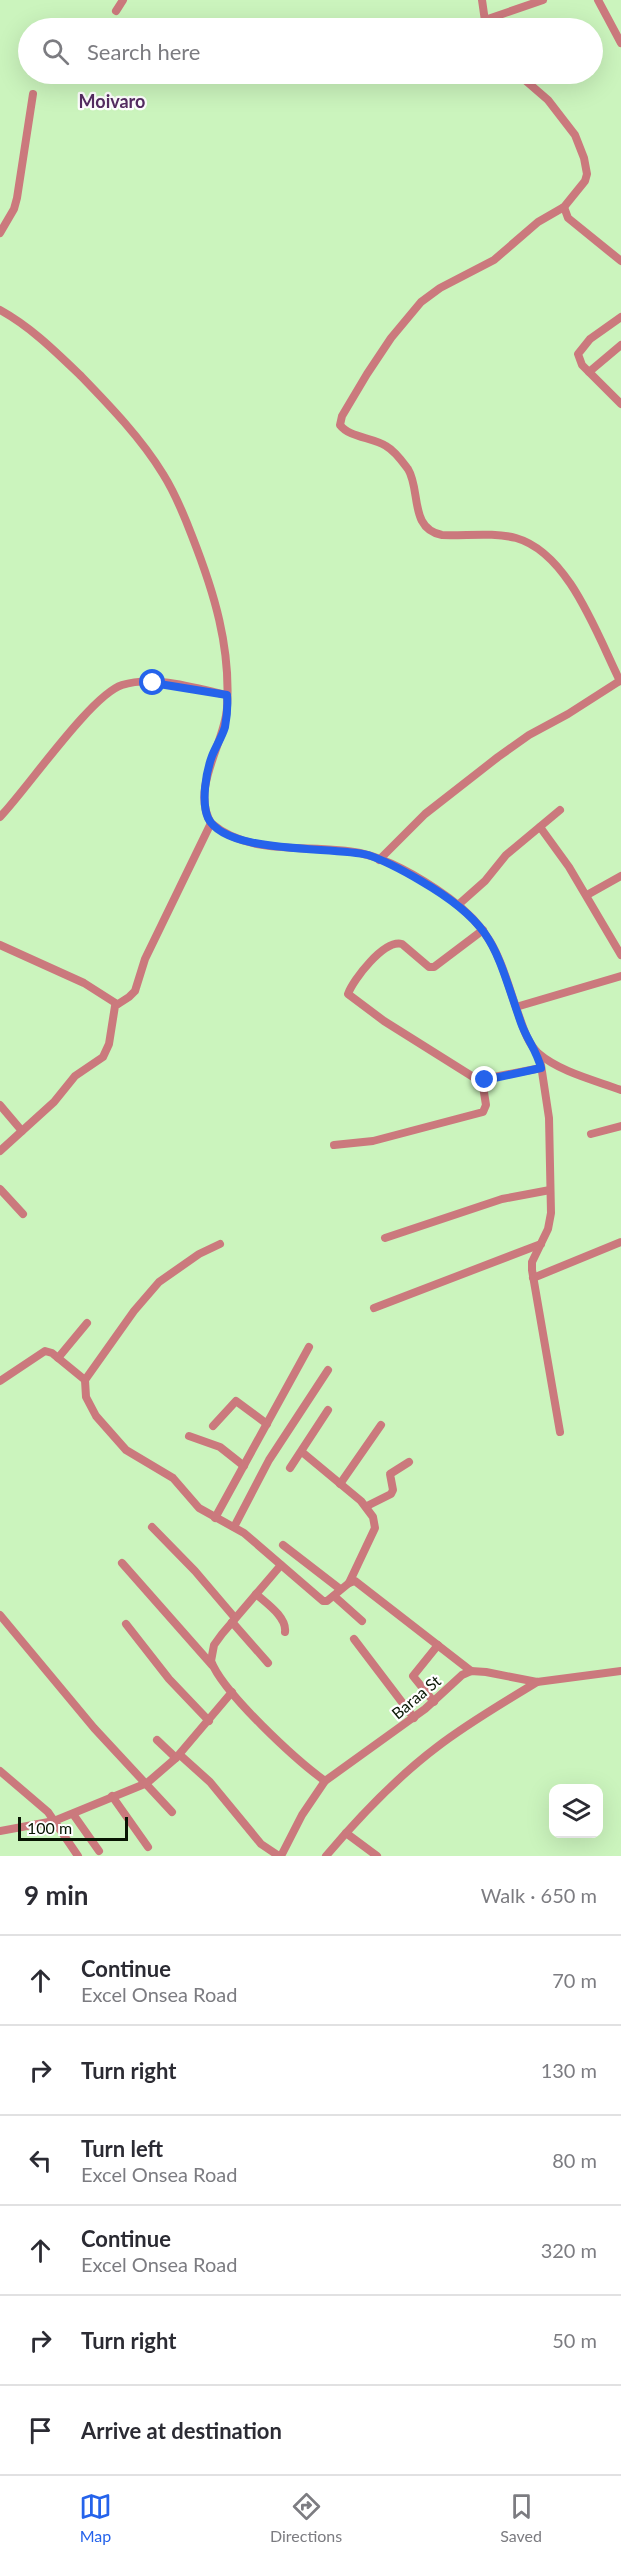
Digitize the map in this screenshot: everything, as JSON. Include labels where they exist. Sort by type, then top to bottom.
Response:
[{"type":"street","points":[[116,11],[123,0]]},
{"type":"street","points":[[482,0],[485,18]]},
{"type":"street","points":[[500,18],[543,0]]},
{"type":"street","points":[[598,0],[621,43]]},
{"type":"street","points":[[380,860],[424,813],[498,757],[529,735],[568,714],[621,680],[570,585],[551,559],[534,547],[514,538],[442,535],[432,532],[423,522],[415,504],[412,477],[395,453],[385,445],[345,431],[340,425],[342,416],[367,374],[391,338],[420,302],[440,288],[494,260],[538,222],[564,207],[586,177],[580,146],[559,112],[529,84]]},
{"type":"street","points":[[0,233],[14,209],[17,198],[33,94]]},
{"type":"street","points":[[564,207],[568,218],[621,261]]},
{"type":"street","points":[[0,310],[27,327],[78,374],[130,430],[164,474],[188,526],[218,606],[227,695],[225,728],[212,755],[208,777],[206,805],[211,823],[226,833],[254,843],[304,850],[359,853],[380,860],[431,887],[458,905],[483,930],[498,953],[528,1040],[538,1053],[559,1067],[621,1090]]},
{"type":"street","points":[[620,319],[596,334],[579,351],[579,361],[621,404]]},
{"type":"street","points":[[589,372],[621,345]]},
{"type":"street","points":[[0,817],[88,711],[117,687],[153,683],[227,695]]},
{"type":"street","points":[[458,905],[484,881],[506,855],[560,810]]},
{"type":"street","points":[[0,1151],[54,1102],[75,1076],[103,1057],[109,1044],[114,1009],[117,1004],[129,998],[135,991],[145,959],[211,823]]},
{"type":"street","points":[[540,826],[587,895],[621,955]]},
{"type":"street","points":[[587,895],[621,876]]},
{"type":"street","points":[[483,930],[434,967],[429,967],[402,944],[389,945],[374,958],[348,994],[384,1022],[474,1078],[482,1080],[541,1068]]},
{"type":"street","points":[[0,945],[84,983],[117,1004]]},
{"type":"street","points":[[516,1007],[621,976]]},
{"type":"street","points":[[538,1053],[549,1118],[550,1190],[549,1221],[532,1262],[560,1432]]},
{"type":"street","points":[[334,1145],[373,1141],[483,1112],[486,1105],[482,1080]]},
{"type":"street","points":[[0,1105],[22,1131]]},
{"type":"street","points":[[591,1134],[621,1126]]},
{"type":"street","points":[[0,1189],[22,1214]]},
{"type":"street","points":[[385,1238],[502,1199],[550,1190]]},
{"type":"street","points":[[533,1278],[621,1242]]},
{"type":"street","points":[[220,1244],[199,1254],[159,1282],[85,1380],[86,1397],[91,1408],[119,1443],[126,1450],[173,1478],[200,1508],[234,1527],[322,1601],[334,1596],[349,1583],[355,1581],[471,1671],[537,1682],[621,1671]]},
{"type":"street","points":[[374,1308],[541,1244]]},
{"type":"street","points":[[58,1358],[87,1323]]},
{"type":"street","points":[[215,1518],[309,1347]]},
{"type":"street","points":[[0,1381],[41,1352],[49,1351],[85,1380]]},
{"type":"street","points":[[234,1527],[269,1460],[328,1370]]},
{"type":"street","points":[[213,1426],[236,1401],[267,1424]]},
{"type":"street","points":[[290,1468],[328,1410]]},
{"type":"street","points":[[340,1484],[381,1425]]},
{"type":"street","points":[[189,1436],[220,1447],[244,1466]]},
{"type":"street","points":[[302,1452],[367,1506],[373,1517],[375,1528],[349,1583]]},
{"type":"street","points":[[367,1506],[391,1494],[393,1490],[390,1474],[410,1462]]},
{"type":"street","points":[[152,1527],[195,1571],[268,1663]]},
{"type":"street","points":[[284,1545],[340,1590]]},
{"type":"street","points":[[122,1563],[213,1666],[232,1692],[292,1754],[325,1781]]},
{"type":"street","points":[[213,1666],[211,1656],[214,1645],[281,1565]]},
{"type":"street","points":[[256,1594],[285,1623],[285,1632]]},
{"type":"street","points":[[334,1596],[362,1621]]},
{"type":"street","points":[[0,1615],[94,1728],[147,1782],[172,1812]]},
{"type":"street","points":[[126,1624],[169,1679],[208,1721]]},
{"type":"street","points":[[354,1639],[414,1718]]},
{"type":"street","points":[[434,1702],[413,1676],[438,1646]]},
{"type":"street","name":"Baraa St","points":[[280,1856],[302,1815],[325,1781],[414,1718],[454,1682],[471,1671]]},
{"type":"street","points":[[326,1856],[399,1780],[438,1746],[537,1682]]},
{"type":"street","points":[[0,1831],[54,1821],[147,1782],[178,1756],[232,1692]]},
{"type":"street","points":[[157,1740],[210,1782],[261,1844],[280,1856]]},
{"type":"street","points":[[0,1771],[45,1809],[78,1856]]},
{"type":"street","points":[[112,1796],[148,1847]]},
{"type":"street","points":[[73,1814],[99,1851]]},
{"type":"street","points":[[346,1833],[377,1856]]},
{"type":"district","name":"Moivaro","points":[[112,102]]},
{"type":"route","points":[[153,683],[227,695],[225,728],[212,755],[206,793],[208,818],[216,827],[226,833],[269,846],[344,851],[370,856],[447,896],[476,921],[498,953],[524,1031],[538,1053],[541,1068],[485,1080]]}]
